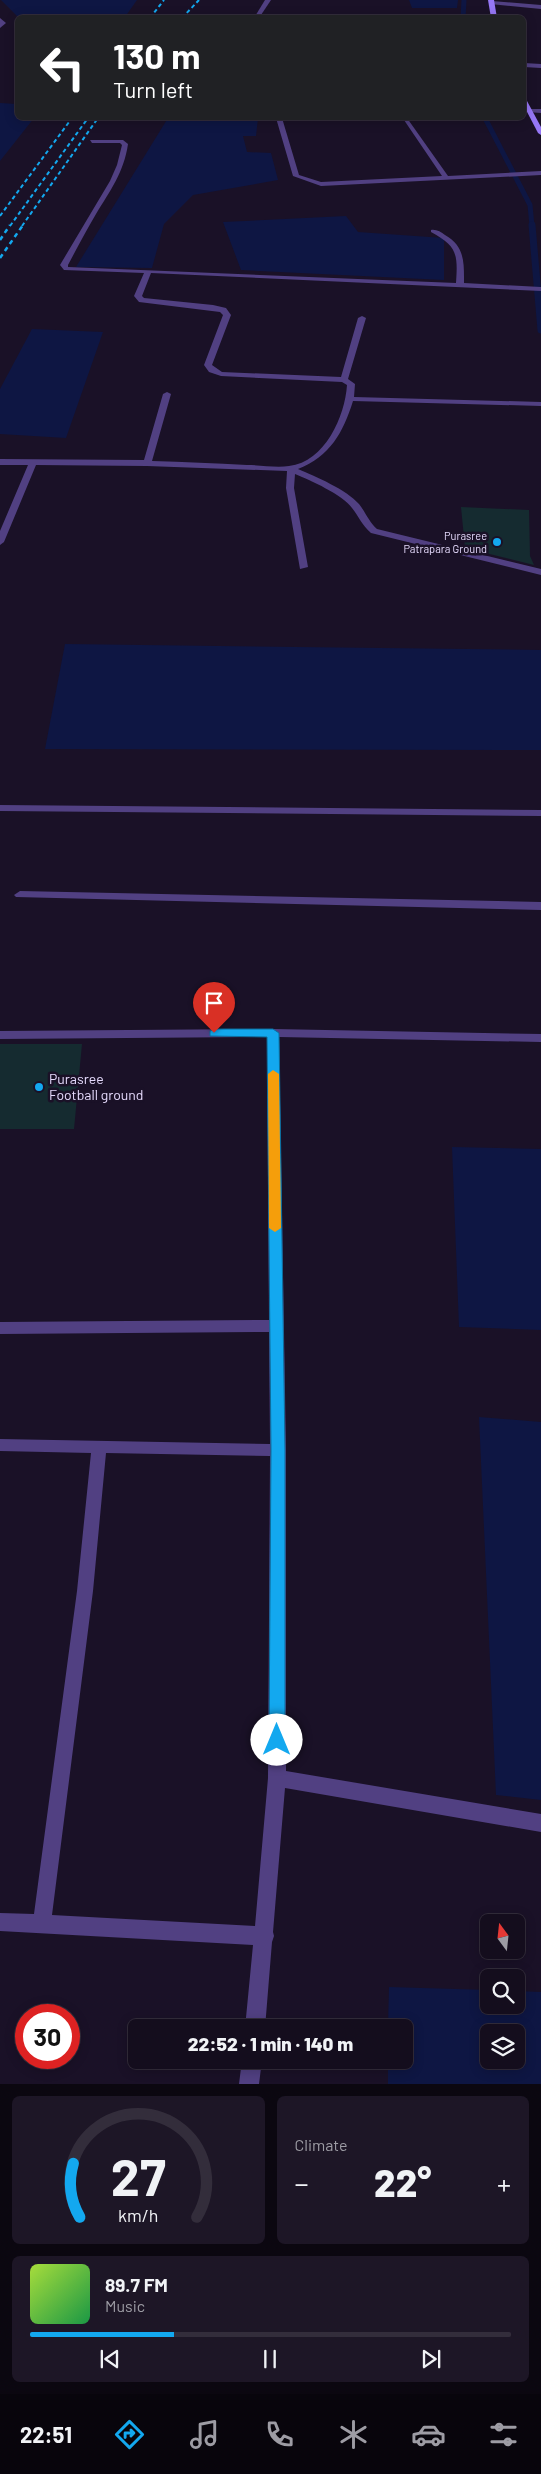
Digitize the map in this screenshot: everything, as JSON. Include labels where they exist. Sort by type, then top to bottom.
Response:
[{"type":"street","points":[[258,15],[268,0]]},
{"type":"street","points":[[494,15],[492,2],[541,7]]},
{"type":"street","points":[[0,20],[3,23],[0,26]]},
{"type":"street","points":[[526,65],[541,66]]},
{"type":"street","points":[[526,104],[541,133]]},
{"type":"street","points":[[529,111],[541,111]]},
{"type":"street","points":[[280,120],[296,176],[321,184],[341,185],[541,173]]},
{"type":"street","points":[[407,120],[447,179]]},
{"type":"street","points":[[92,141],[121,141],[125,144],[123,164],[111,189],[93,214],[64,265],[66,269],[75,271],[148,271],[541,289]]},
{"type":"street","points":[[433,232],[451,240],[462,254],[460,284]]},
{"type":"street","points":[[148,271],[138,296],[142,300],[213,307],[223,310],[227,314],[208,365],[212,370],[221,374],[344,380],[352,384],[350,399],[338,433],[331,445],[316,457],[291,470]]},
{"type":"street","points":[[344,380],[362,318]]},
{"type":"street","points":[[147,463],[167,394]]},
{"type":"street","points":[[350,399],[538,404]]},
{"type":"street","points":[[0,462],[147,463],[291,470],[321,482],[355,505],[365,524],[374,531],[388,536],[541,572]]},
{"type":"street","points":[[0,542],[33,462]]},
{"type":"street","points":[[291,470],[290,488],[303,567]]},
{"type":"street","points":[[0,808],[541,812]]},
{"type":"street","points":[[20,895],[541,906]]},
{"type":"street","points":[[0,1035],[273,1033],[541,1038]]},
{"type":"street","points":[[256,2019],[265,1936],[277,1778],[278,1450],[273,1033]]},
{"type":"street","points":[[0,1328],[276,1326]]},
{"type":"street","points":[[0,1445],[278,1450]]},
{"type":"street","points":[[42,1924],[85,1591],[99,1447]]},
{"type":"street","points":[[277,1778],[541,1822]]},
{"type":"street","points":[[0,1922],[265,1936]]},
{"type":"street","points":[[249,2084],[251,2069]]},
{"type":"green space","name":"Purasree Patrapara Ground","points":[[461,507],[529,510],[530,556],[534,565],[465,548]]},
{"type":"green space","name":"Purasree Football ground","points":[[0,1044],[82,1044],[74,1129],[0,1129]]},
{"type":"shaded area","points":[[1,0],[137,0],[126,15],[16,15]]},
{"type":"shaded area","points":[[409,0],[458,0],[457,8],[412,8]]},
{"type":"shaded area","points":[[0,103],[15,104],[15,120],[32,120],[0,161]]},
{"type":"shaded area","points":[[167,120],[258,120],[256,136],[243,136],[247,152],[271,153],[278,180],[193,195],[164,224],[152,268],[76,267]]},
{"type":"shaded area","points":[[346,216],[358,232],[444,238],[444,280],[241,270],[223,222]]},
{"type":"shaded area","points":[[32,329],[103,332],[66,438],[0,434],[0,389]]},
{"type":"shaded area","points":[[65,644],[541,650],[541,750],[45,749]]},
{"type":"shaded area","points":[[452,1147],[541,1149],[541,1330],[459,1327]]},
{"type":"shaded area","points":[[479,1417],[541,1422],[541,1800],[496,1795]]},
{"type":"shaded area","points":[[389,1987],[480,1990],[480,2014],[525,2014],[525,1991],[541,1992],[541,2084],[388,2084],[388,2069],[413,2069],[413,2019],[388,2019]]},
{"type":"waterway","points":[[463,15],[464,0]]},
{"type":"waterway","points":[[486,120],[530,205],[532,226]]},
{"type":"waterway","points":[[532,225],[541,330]]},
{"type":"railway","points":[[152,15],[164,0]]},
{"type":"railway","points":[[185,15],[199,0]]},
{"type":"railway","points":[[0,216],[71,120]]},
{"type":"railway","points":[[10,226],[87,120]]},
{"type":"railway","points":[[22,226],[97,120]]},
{"type":"railway","points":[[0,240],[10,225]]},
{"type":"railway","points":[[0,258],[23,225]]},
{"type":"slow traffic","points":[[273,1074],[275,1228]]},
{"type":"place","name":"Purasree Patrapara Ground","points":[[497,542]]},
{"type":"place","name":"Purasree Football ground","points":[[39,1087]]},
{"type":"route","points":[[214,1033],[273,1033],[278,1450],[277,1740]]}]
